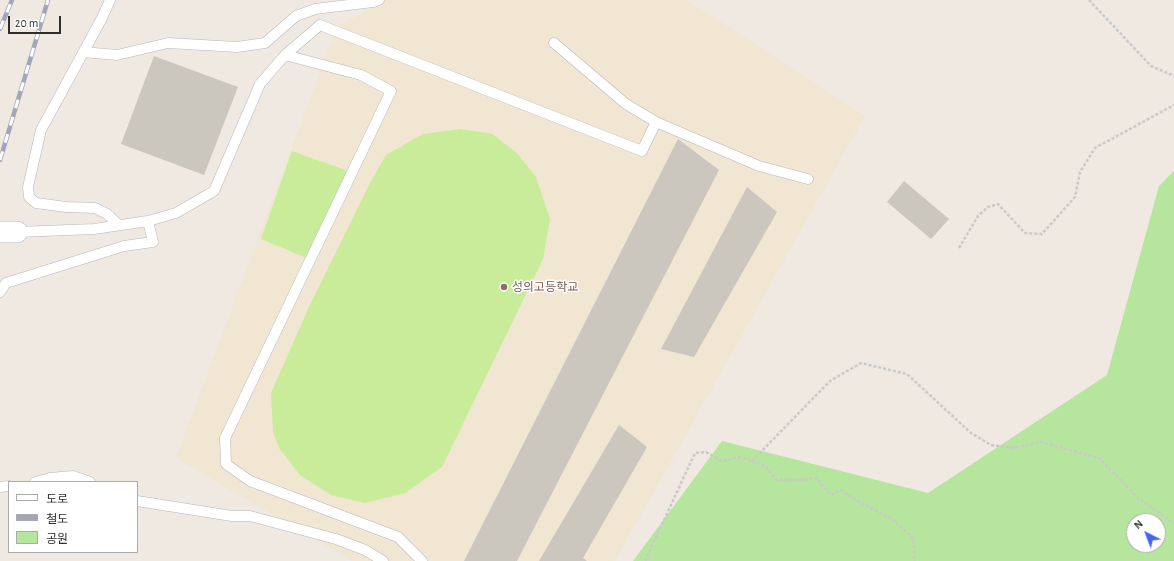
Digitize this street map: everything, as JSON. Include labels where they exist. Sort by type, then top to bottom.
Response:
[{"type":"lane","points":[[110,0],[84,52],[41,130],[28,187],[29,196],[36,203],[66,207],[95,208],[107,214],[119,225]]},
{"type":"lane","points":[[84,52],[117,55],[168,43],[237,47],[265,43],[296,16],[315,9],[379,0]]},
{"type":"lane","points":[[8,232],[94,229],[148,221],[176,213],[214,190],[260,84],[285,55],[320,24],[642,151],[656,122]]},
{"type":"lane","points":[[554,43],[626,104],[656,122],[759,166],[808,179]]},
{"type":"lane","points":[[285,55],[361,75],[391,91],[226,438],[226,464],[250,482],[398,537],[422,561]]},
{"type":"lane","points":[[0,292],[6,284],[124,246],[153,242],[148,221]]},
{"type":"lane","points":[[39,481],[50,478],[73,476],[87,481]]},
{"type":"lane","points":[[138,501],[232,516],[250,516],[336,539],[366,550],[383,561]]},
{"type":"path","points":[[1089,0],[1151,66],[1174,76]]},
{"type":"path","points":[[959,248],[978,216],[988,207],[998,204],[1026,233],[1042,234],[1076,197],[1080,172],[1095,148],[1174,105]]},
{"type":"path","points":[[752,461],[830,381],[861,363],[907,374],[971,433],[991,445],[1014,448],[1041,442],[1098,458],[1138,498],[1174,523]]},
{"type":"path","points":[[645,561],[694,453],[706,452],[721,461],[741,457],[752,461],[766,467],[776,480],[816,478],[831,495],[841,490],[856,500],[892,519],[912,537],[914,545],[914,561]]},
{"type":"shaded area","name":"성의고등학교","points":[[386,0],[687,0],[865,116],[615,561],[352,561],[176,458],[337,27]]},
{"type":"green space","points":[[461,129],[492,134],[517,153],[536,177],[550,219],[543,259],[442,467],[405,493],[365,503],[331,495],[300,475],[279,448],[273,432],[271,393],[309,307],[370,183],[386,155],[423,134]]},
{"type":"green space","points":[[292,151],[348,171],[307,258],[261,239]]},
{"type":"green space","points":[[1174,171],[1174,561],[633,561],[722,441],[928,493],[1107,375],[1159,186]]},
{"type":"building","points":[[154,56],[238,87],[204,175],[121,144]]},
{"type":"building","points":[[678,139],[719,170],[517,561],[464,561]]},
{"type":"building","points":[[904,181],[949,219],[931,239],[887,202]]},
{"type":"building","points":[[747,187],[777,212],[694,357],[661,349]]},
{"type":"building","points":[[619,425],[647,447],[583,558],[587,561],[539,561]]},
{"type":"railway","points":[[0,29],[12,0]]},
{"type":"railway","points":[[0,160],[48,0]]},
{"type":"place","name":"성의고등학교","points":[[504,287]]}]
